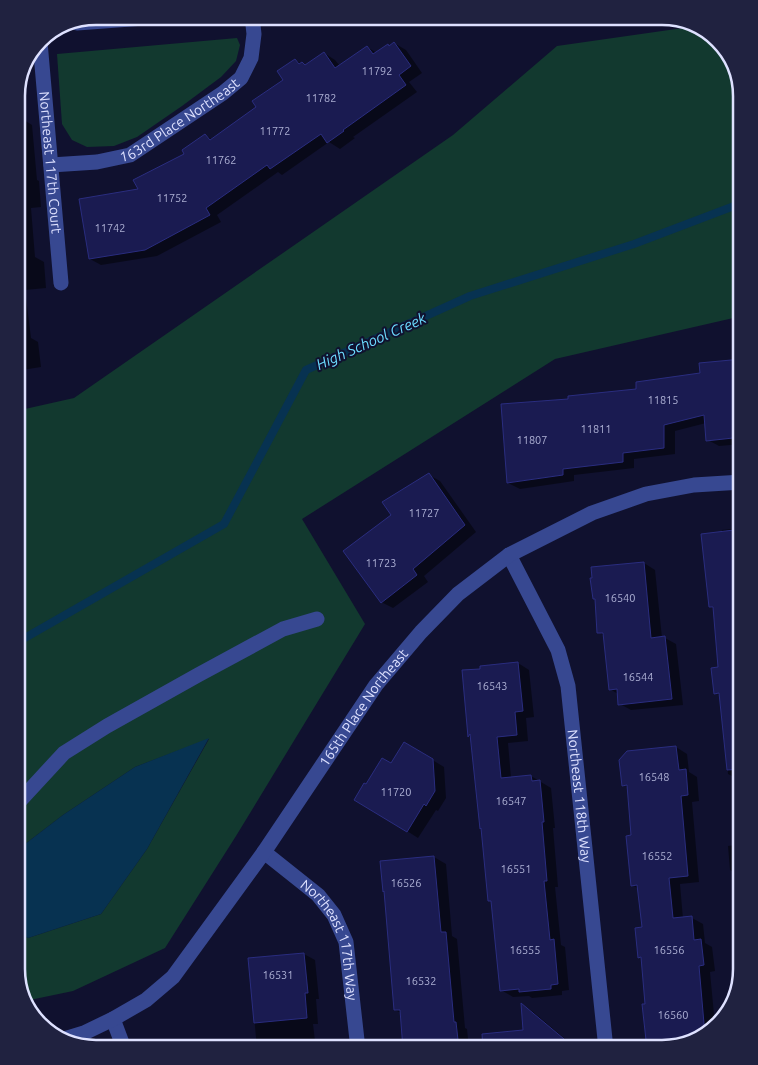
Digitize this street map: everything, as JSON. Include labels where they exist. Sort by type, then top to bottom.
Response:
[{"type":"street","name":"163rd Place Northeast","points":[[51,165],[97,162],[130,155],[223,93],[241,78],[251,58],[254,34],[253,25]]},
{"type":"street","name":"Northeast 117th Court","points":[[41,52],[61,283]]},
{"type":"street","name":"165th Place Northeast","points":[[73,1036],[113,1019],[146,1000],[173,977],[264,852],[376,685],[421,632],[458,594],[509,555],[592,513],[646,494],[694,485],[733,483]]},
{"type":"street","name":"Northeast 118th Way","points":[[509,555],[558,650],[568,686],[605,1040]]},
{"type":"street","points":[[25,795],[64,753],[106,726],[283,629],[317,619]]},
{"type":"street","name":"Northeast 117th Way","points":[[264,852],[318,894],[334,915],[346,942],[357,1040]]},
{"type":"street","points":[[113,1019],[121,1040]]},
{"type":"green space","points":[[682,28],[702,37],[724,60],[731,77],[733,96],[733,318],[555,359],[302,519],[365,624],[236,836],[165,948],[73,991],[32,1000],[27,988],[25,969],[25,936],[28,938],[101,914],[147,849],[209,739],[135,767],[63,815],[25,844],[25,409],[74,398],[453,135],[557,46]]},
{"type":"green space","points":[[237,38],[240,45],[236,61],[221,77],[137,137],[114,146],[87,147],[72,140],[62,124],[57,54]]},
{"type":"water","points":[[209,738],[147,849],[101,914],[28,938],[25,936],[25,844],[63,815],[135,767]]},
{"type":"building","points":[[394,42],[411,66],[399,75],[406,85],[344,131],[327,143],[321,134],[270,169],[267,165],[206,208],[210,215],[145,250],[89,259],[79,199],[138,189],[133,180],[184,154],[182,150],[205,134],[210,140],[256,107],[252,101],[283,80],[277,71],[295,59],[299,64],[302,62],[305,65],[324,52],[335,68],[367,46],[373,54]]},
{"type":"building","points":[[733,360],[733,438],[706,441],[704,415],[664,425],[664,448],[623,453],[623,462],[563,469],[563,475],[507,483],[501,404],[568,399],[568,396],[636,389],[636,382],[700,373],[699,363]]},
{"type":"building","points":[[429,473],[465,525],[413,569],[417,575],[381,603],[343,551],[391,515],[382,502]]},
{"type":"building","points":[[733,530],[733,770],[727,770],[719,693],[714,694],[711,668],[718,667],[713,607],[709,607],[701,534]]},
{"type":"building","points":[[644,562],[651,638],[665,636],[672,699],[618,705],[617,689],[609,690],[603,633],[597,633],[595,599],[593,599],[590,578],[592,578],[591,567]]},
{"type":"building","points":[[518,662],[523,711],[515,712],[517,735],[497,737],[501,778],[531,775],[532,781],[540,780],[547,881],[544,881],[550,940],[554,939],[558,984],[551,985],[551,989],[519,992],[519,989],[500,991],[470,734],[468,737],[462,670],[480,669],[480,666]]},
{"type":"building","points":[[404,742],[433,759],[435,791],[426,806],[424,804],[407,832],[354,800],[382,758],[391,763]]},
{"type":"building","points":[[676,746],[679,770],[686,769],[688,795],[681,796],[688,876],[669,878],[673,918],[692,916],[694,940],[701,939],[704,965],[699,966],[704,1026],[698,1031],[681,1038],[646,1040],[642,1004],[645,1004],[641,957],[638,958],[635,928],[642,927],[637,885],[631,886],[626,836],[631,835],[627,785],[622,786],[619,760],[627,751]]},
{"type":"building","points":[[434,856],[441,932],[446,932],[454,1022],[456,1022],[458,1040],[402,1040],[400,1010],[394,1010],[380,861]]},
{"type":"building","points":[[304,953],[308,993],[305,993],[307,1018],[254,1023],[248,958]]},
{"type":"building","points":[[521,1003],[565,1040],[482,1040],[482,1034],[523,1030]]},
{"type":"waterway","name":"High School Creek","points":[[25,638],[224,524],[306,370],[470,296],[634,244],[733,206]]}]
